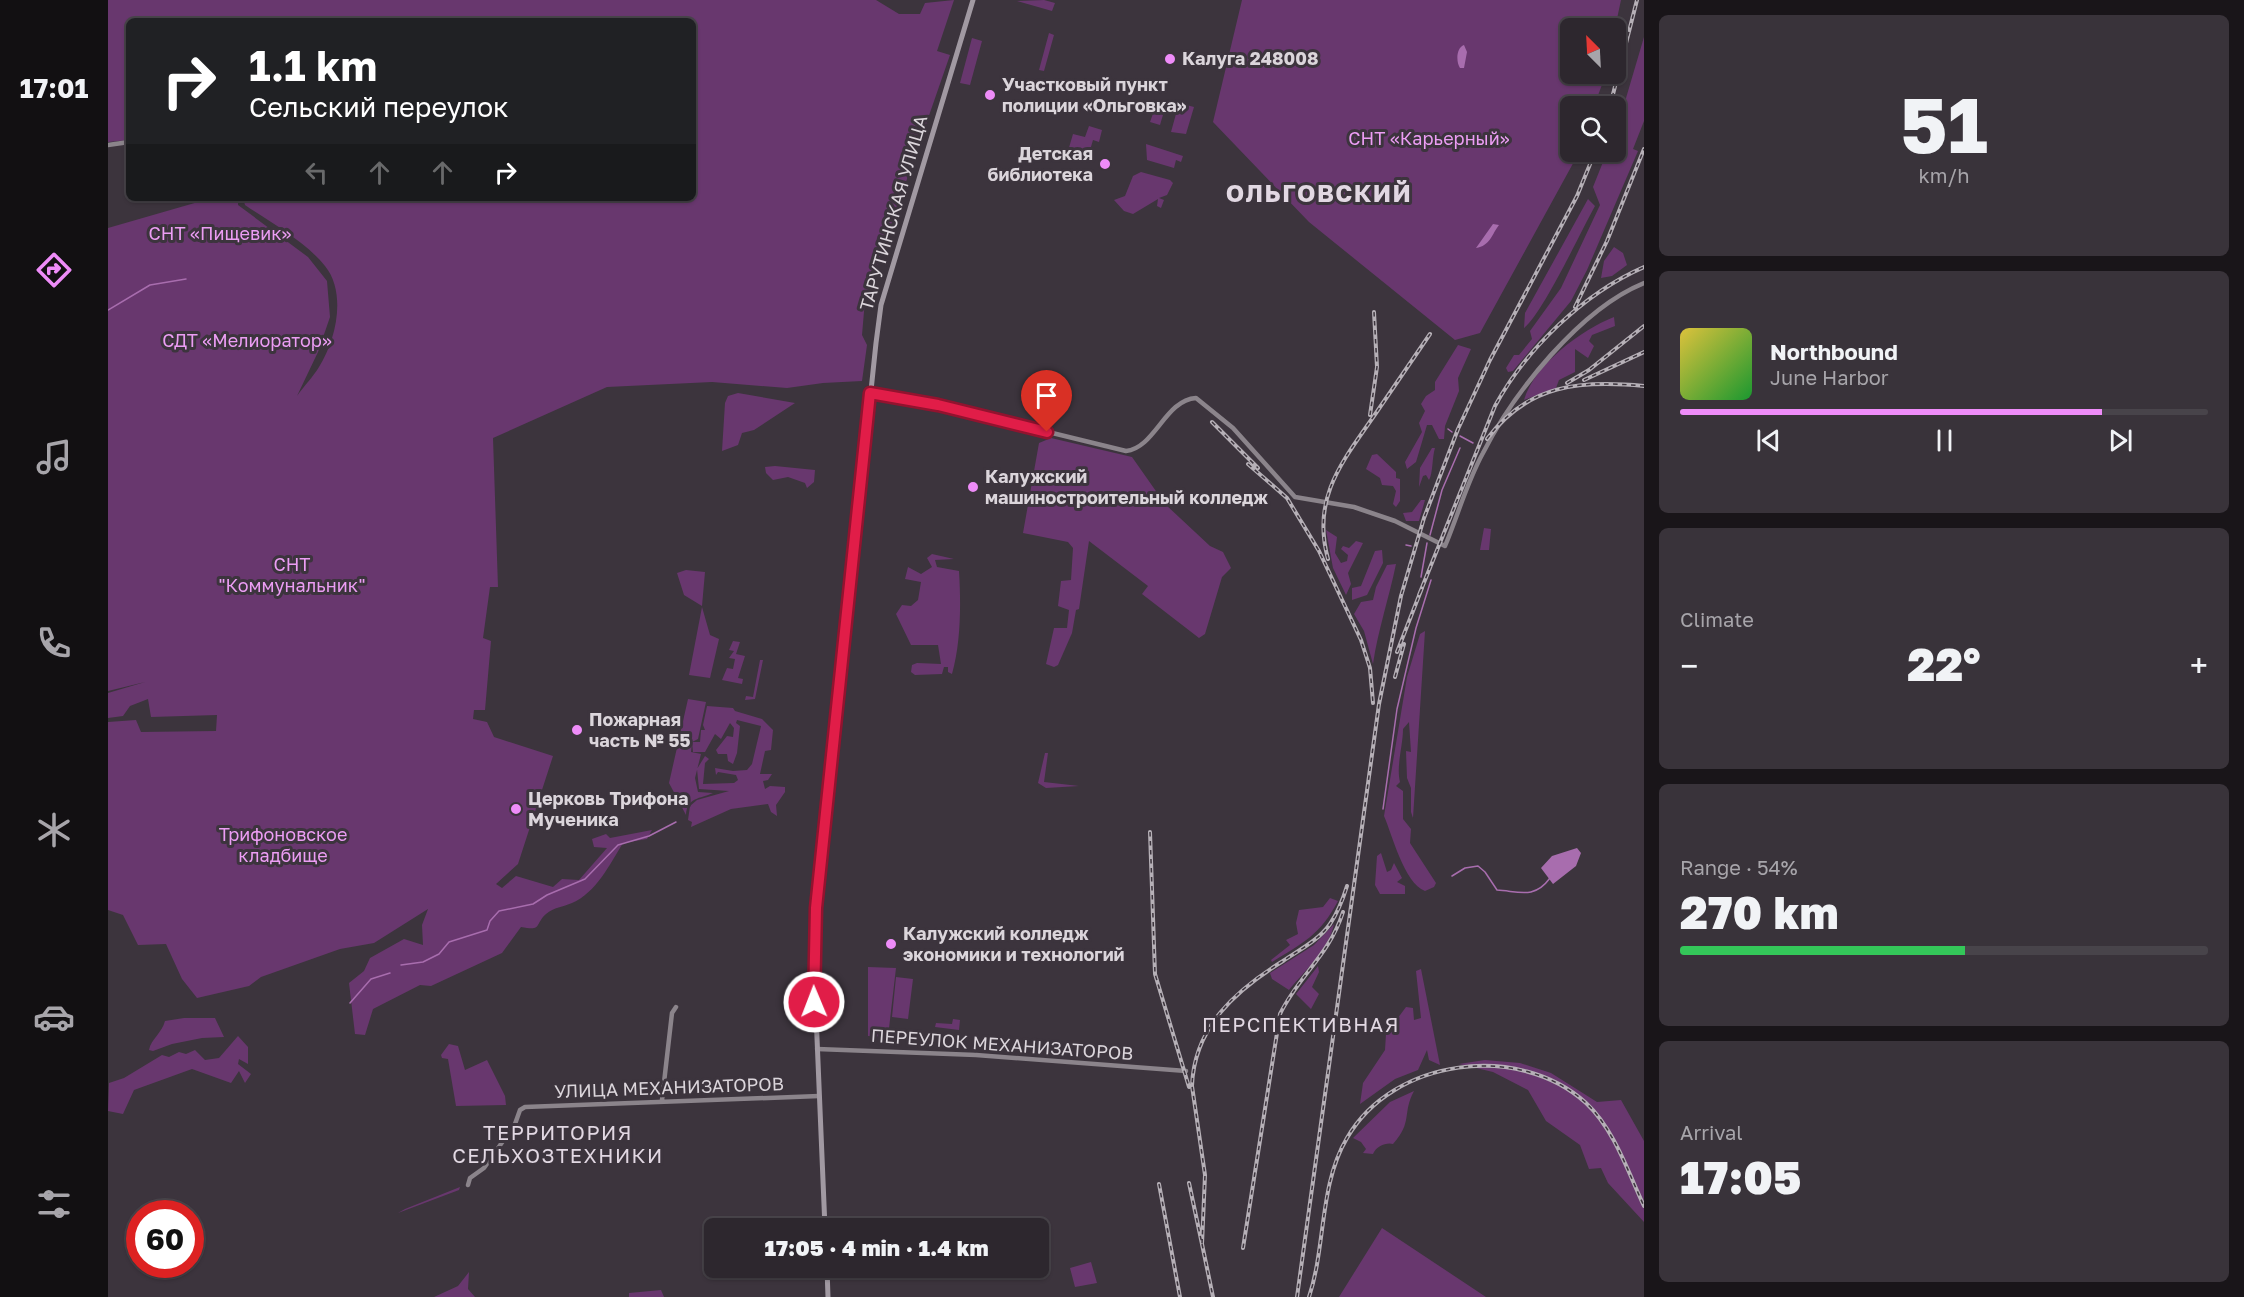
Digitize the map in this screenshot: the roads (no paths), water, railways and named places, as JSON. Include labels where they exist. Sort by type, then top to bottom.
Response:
[{"type":"main road","name":"ТАРУТИНСКАЯ УЛИЦА","points":[[825,1218],[813,943],[870,393],[881,305],[973,0]]},
{"type":"main road","points":[[827,1278],[828,1297]]},
{"type":"street","points":[[108,145],[126,142]]},
{"type":"street","points":[[870,393],[949,408],[1126,452],[1138,447],[1183,402],[1196,398],[1233,428],[1295,497],[1354,507],[1395,521],[1445,546],[1483,452],[1506,412],[1552,353],[1612,300],[1644,283]]},
{"type":"street","points":[[662,1100],[672,1013],[676,1007]]},
{"type":"street","name":"ПЕРЕУЛОК МЕХАНИЗАТОРОВ","points":[[817,1049],[976,1055],[1186,1071]]},
{"type":"street","name":"УЛИЦА МЕХАНИЗАТОРОВ","points":[[468,1185],[470,1178],[483,1168],[510,1130],[520,1110],[525,1107],[662,1100],[819,1096]]},
{"type":"waterway","points":[[108,310],[150,285],[186,279]]},
{"type":"waterway","points":[[1448,429],[1452,432]]},
{"type":"waterway","points":[[1460,436],[1473,443]]},
{"type":"waterway","points":[[1430,535],[1442,490],[1460,448]]},
{"type":"waterway","points":[[1421,577],[1427,543]]},
{"type":"waterway","points":[[1406,545],[1411,546]]},
{"type":"waterway","points":[[1383,809],[1397,709],[1416,628],[1431,580]]},
{"type":"waterway","points":[[401,965],[423,962],[439,954],[449,942],[487,930],[490,921],[499,911],[533,904],[547,895],[585,879],[618,845],[649,836],[676,822]]},
{"type":"waterway","points":[[1452,876],[1465,868],[1478,866],[1497,890],[1525,893],[1538,889],[1550,878]]},
{"type":"waterway","points":[[350,1003],[371,979],[390,973]]},
{"type":"railway","points":[[1613,96],[1637,0]]},
{"type":"railway","points":[[1575,307],[1607,241],[1644,149]]},
{"type":"railway","points":[[1297,1297],[1379,704],[1401,596],[1424,518],[1458,429],[1490,360],[1577,196],[1591,162]]},
{"type":"railway","points":[[1419,595],[1495,406],[1508,385],[1540,344],[1579,307],[1622,278],[1644,267]]},
{"type":"railway","points":[[1370,415],[1377,367],[1374,312]]},
{"type":"railway","points":[[1567,383],[1589,370],[1644,326]]},
{"type":"railway","points":[[1328,559],[1324,537],[1324,517],[1333,481],[1352,447],[1430,334]]},
{"type":"railway","points":[[1584,380],[1644,352]]},
{"type":"railway","points":[[1487,439],[1503,421],[1538,396],[1557,390],[1598,384],[1644,386]]},
{"type":"railway","points":[[1212,422],[1258,468]]},
{"type":"railway","points":[[1248,464],[1287,498],[1319,551],[1361,640],[1370,668],[1373,703]]},
{"type":"railway","points":[[1397,652],[1422,588]]},
{"type":"railway","points":[[1395,677],[1404,644]]},
{"type":"railway","points":[[1150,832],[1155,974],[1189,1087]]},
{"type":"railway","points":[[1189,1183],[1202,1244],[1205,1175],[1192,1086],[1200,1046],[1209,1028],[1221,1012],[1249,984],[1325,930],[1338,910],[1347,886]]},
{"type":"railway","points":[[1243,1248],[1280,1014],[1330,941],[1343,912]]},
{"type":"railway","points":[[1309,1297],[1318,1257],[1327,1196],[1338,1156],[1347,1138],[1368,1111],[1394,1090],[1425,1076],[1459,1068],[1493,1066],[1527,1071],[1558,1084],[1586,1103],[1605,1125],[1620,1152],[1644,1206]]},
{"type":"railway","points":[[1159,1184],[1180,1297]]},
{"type":"railway","points":[[1202,1244],[1213,1297]]},
{"type":"place","name":"Калуга 248008","points":[[1170,59]]},
{"type":"place","name":"Участковый пункт полиции «Ольговка»","points":[[990,95]]},
{"type":"place","name":"Детская библиотека","points":[[1105,164]]},
{"type":"place","name":"Калужский машиностроительный колледж","points":[[973,487]]},
{"type":"place","name":"Пожарная часть № 55","points":[[577,730]]},
{"type":"place","name":"Церковь Трифона Мученика","points":[[516,809]]},
{"type":"place","name":"Калужский колледж экономики и технологий","points":[[891,944]]},
{"type":"district","name":"ОЛЬГОВСКИЙ","points":[[1319,194]]},
{"type":"district","name":"ПЕРСПЕКТИВНАЯ","points":[[1301,1025]]},
{"type":"district","name":"ТЕРРИТОРИЯ СЕЛЬХОЗТЕХНИКИ","points":[[558,1144]]},
{"type":"park label","name":"СНТ «Карьерный»","points":[[1429,139]]},
{"type":"park label","name":"СНТ «Пищевик»","points":[[220,234]]},
{"type":"park label","name":"СДТ «Мелиоратор»","points":[[247,341]]},
{"type":"park label","name":"СНТ \"Коммунальник\"","points":[[292,575]]},
{"type":"park label","name":"Трифоновское кладбище","points":[[283,845]]}]
